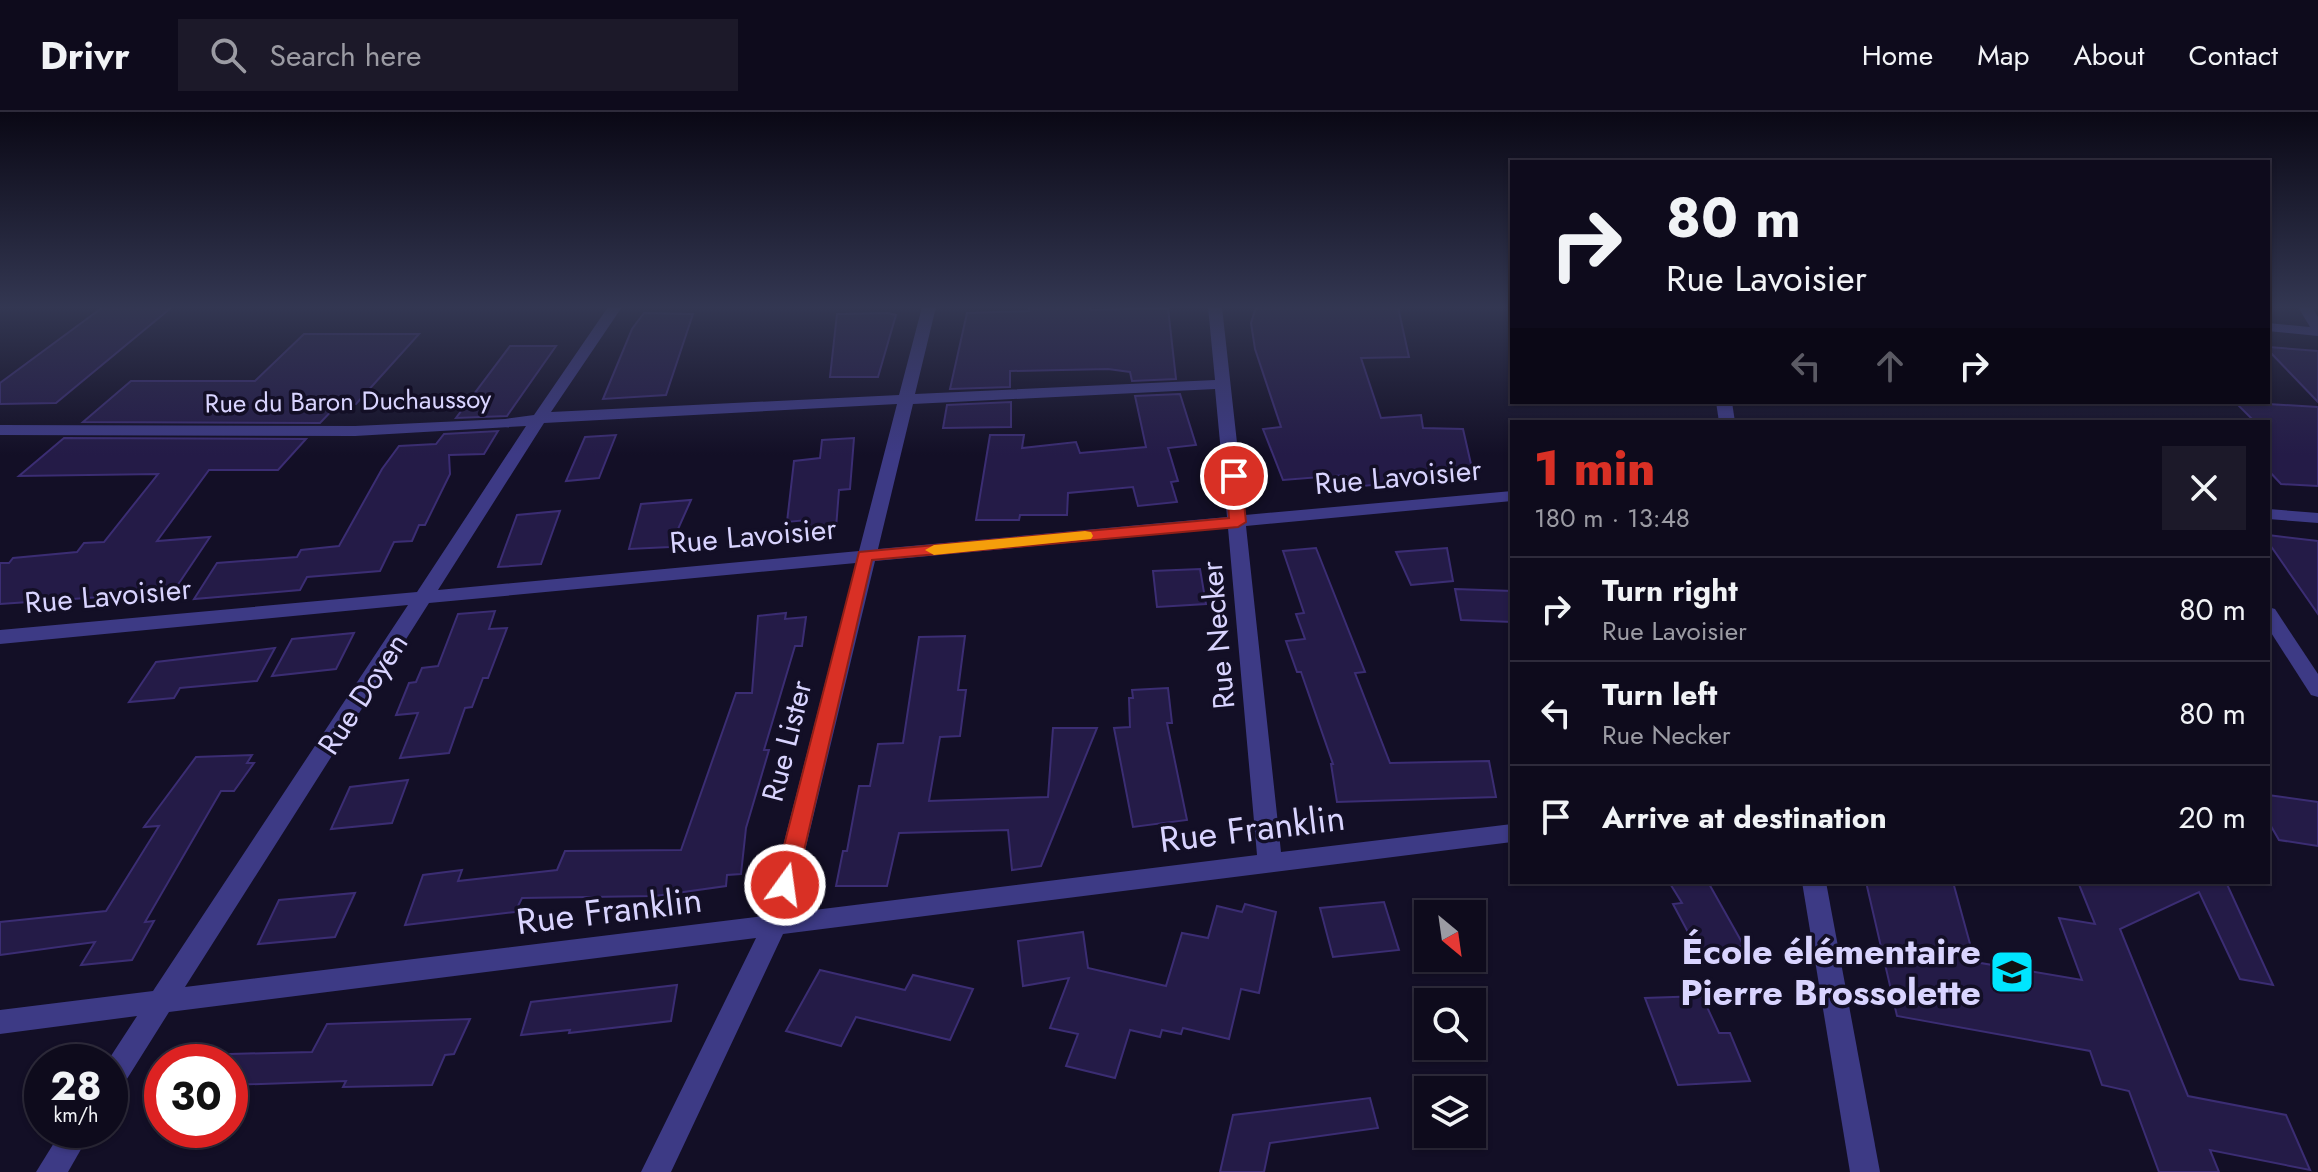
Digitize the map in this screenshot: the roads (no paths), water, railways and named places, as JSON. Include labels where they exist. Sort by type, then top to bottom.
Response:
[{"type":"street","name":"Rue Doyen","points":[[128,1053],[582,356]]},
{"type":"street","name":"Rue Lister","points":[[656,1172],[775,925],[865,556],[918,356]]},
{"type":"street","name":"Rue Necker","points":[[1221,356],[1270,862]]},
{"type":"street","name":"Rue du Baron Duchaussoy","points":[[0,430],[355,431],[505,424],[540,418],[1224,384]]},
{"type":"street","name":"Rue Lavoisier","points":[[0,637],[1510,496]]},
{"type":"street","points":[[2270,514],[2318,518]]},
{"type":"street","points":[[2270,616],[2318,690]]},
{"type":"street","name":"Rue Franklin","points":[[0,1022],[1510,833]]},
{"type":"street","points":[[1814,884],[1865,1172]]},
{"type":"street","points":[[51,1172],[66,1148]]},
{"type":"place","name":"École élémentaire Pierre Brossolette","points":[[2012,972]]}]
